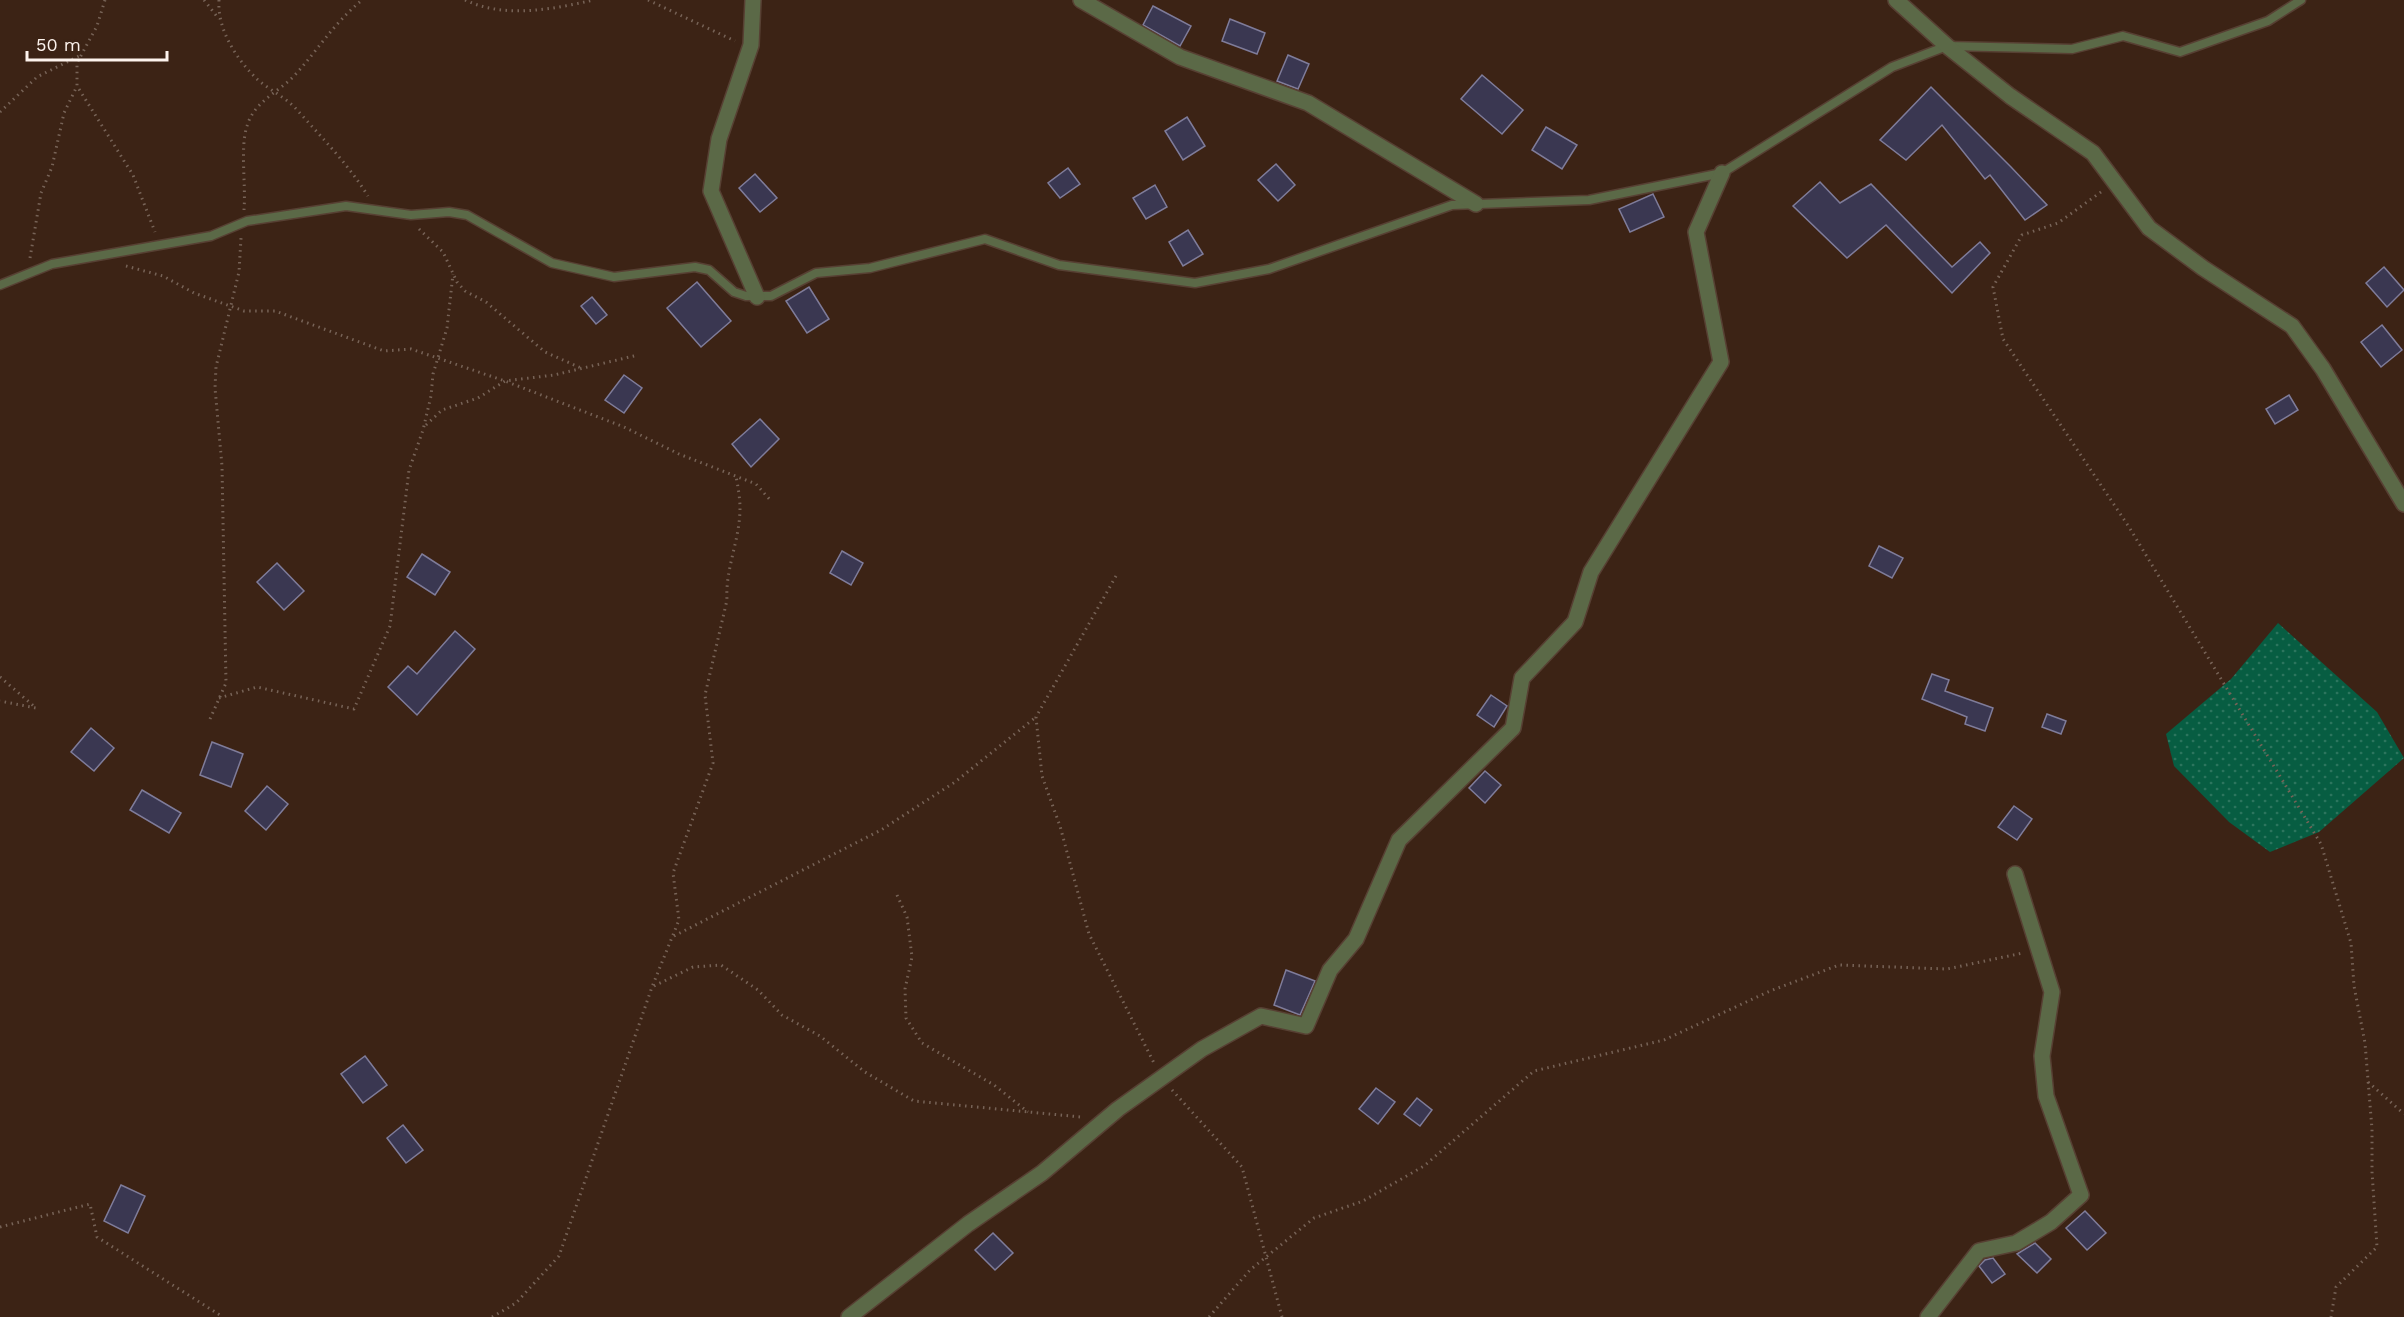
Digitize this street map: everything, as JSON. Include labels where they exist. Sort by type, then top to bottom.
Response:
[{"type":"street","points":[[753,0],[751,45],[716,148],[711,191],[758,297]]},
{"type":"street","points":[[1081,0],[1180,57],[1308,104],[1476,204]]},
{"type":"street","points":[[1896,0],[1947,46],[2010,96],[2093,153],[2149,228],[2203,268],[2292,326],[2323,369],[2404,504]]},
{"type":"street","points":[[849,1317],[968,1224],[1042,1173],[1106,1119],[1202,1049],[1261,1016],[1306,1026],[1330,970],[1356,939],[1399,840],[1513,728],[1522,678],[1575,622],[1591,572],[1721,362],[1696,232],[1722,173]]},
{"type":"street","points":[[1928,1317],[1979,1251],[2016,1243],[2051,1222],[2081,1195],[2046,1096],[2043,1056],[2052,992],[2041,949],[2015,874]]},
{"type":"lane","points":[[0,285],[52,264],[211,236],[241,224],[346,206],[411,215],[449,212],[468,215],[480,220],[535,255],[581,271],[614,277],[695,267],[709,270],[734,292],[758,297],[771,296],[816,273],[870,268],[985,239],[1059,265],[1195,283],[1269,269],[1452,205],[1589,200],[1722,173],[1892,67],[1947,46],[2072,49],[2123,36],[2180,52],[2268,21],[2301,0]]},
{"type":"path","points":[[22,276],[35,242],[40,193],[52,167],[64,113],[77,86],[79,56],[97,26],[105,0]]},
{"type":"path","points":[[204,0],[221,23],[243,64],[260,81],[298,110],[321,139],[345,161],[369,197],[381,210]]},
{"type":"path","points":[[219,0],[221,23]]},
{"type":"path","points":[[210,718],[226,683],[222,466],[214,388],[216,368],[232,308],[242,256],[241,224],[247,124],[257,106],[291,79],[335,25],[362,0]]},
{"type":"path","points":[[465,0],[495,10],[553,10],[594,0]]},
{"type":"path","points":[[648,0],[729,39],[751,45]]},
{"type":"path","points":[[0,112],[37,77],[79,56]]},
{"type":"path","points":[[77,86],[133,175],[155,233],[164,243]]},
{"type":"path","points":[[2115,182],[2058,223],[2022,235],[1993,287],[2003,339],[2129,527],[2321,844],[2351,943],[2354,986],[2365,1043],[2372,1129],[2372,1172],[2377,1247],[2336,1287],[2331,1317]]},
{"type":"path","points":[[395,212],[413,223],[443,252],[453,274],[465,291],[486,302],[545,352],[581,368]]},
{"type":"path","points":[[96,255],[164,276],[194,293],[232,308],[254,312],[275,311],[384,351],[411,349],[504,381],[624,427],[680,454],[756,484],[772,502]]},
{"type":"path","points":[[219,698],[257,687],[354,709],[390,626],[409,470],[423,430],[436,359],[447,327],[453,274]]},
{"type":"path","points":[[423,430],[435,415],[478,398],[504,381],[554,375],[638,355]]},
{"type":"path","points":[[492,1317],[516,1303],[559,1256],[652,987],[679,920],[673,873],[713,763],[705,695],[727,600],[726,586],[738,520],[736,476]]},
{"type":"path","points":[[673,936],[881,830],[955,782],[1036,717],[1116,576]]},
{"type":"path","points":[[0,677],[36,708],[0,701]]},
{"type":"path","points":[[1036,717],[1042,776],[1060,826],[1089,934],[1162,1078],[1242,1167],[1282,1317]]},
{"type":"path","points":[[897,895],[908,917],[912,957],[905,989],[906,1018],[922,1044],[994,1085],[1029,1113]]},
{"type":"path","points":[[1209,1317],[1250,1270],[1314,1218],[1363,1201],[1424,1166],[1534,1071],[1664,1040],[1770,991],[1839,964],[1947,969],[2041,949]]},
{"type":"path","points":[[652,987],[693,967],[721,965],[758,990],[783,1015],[820,1036],[865,1072],[914,1101],[1106,1119]]},
{"type":"path","points":[[2367,1081],[2404,1114]]},
{"type":"path","points":[[0,1227],[90,1204],[97,1237],[223,1317]]},
{"type":"green space","points":[[2278,623],[2377,712],[2404,758],[2319,832],[2270,852],[2229,822],[2174,766],[2166,734],[2231,679]]},
{"type":"building","points":[[1153,6],[1191,26],[1180,46],[1143,25]]},
{"type":"building","points":[[1230,19],[1265,33],[1257,54],[1222,41]]},
{"type":"building","points":[[1288,55],[1309,64],[1298,89],[1277,81]]},
{"type":"building","points":[[1482,75],[1523,110],[1502,134],[1461,99]]},
{"type":"building","points":[[1931,87],[2047,205],[2025,220],[1990,175],[1985,179],[1942,125],[1906,160],[1880,140]]},
{"type":"building","points":[[1187,117],[1205,146],[1183,160],[1165,131]]},
{"type":"building","points":[[1546,127],[1577,145],[1562,169],[1532,150]]},
{"type":"building","points":[[1276,164],[1295,185],[1278,201],[1258,180]]},
{"type":"building","points":[[1068,168],[1080,184],[1060,198],[1048,183]]},
{"type":"building","points":[[755,174],[777,198],[760,212],[739,188]]},
{"type":"building","points":[[1820,182],[1840,203],[1871,184],[1952,267],[1980,242],[1990,253],[1952,293],[1886,225],[1847,258],[1793,206]]},
{"type":"building","points":[[1155,185],[1167,207],[1146,219],[1133,198]]},
{"type":"building","points":[[1653,194],[1664,217],[1630,232],[1619,209]]},
{"type":"building","points":[[1188,230],[1203,254],[1183,266],[1169,242]]},
{"type":"building","points":[[2384,267],[2404,290],[2387,307],[2366,283]]},
{"type":"building","points":[[697,282],[731,321],[701,347],[667,308]]},
{"type":"building","points":[[809,287],[829,319],[807,333],[786,301]]},
{"type":"building","points":[[592,297],[607,315],[596,324],[581,306]]},
{"type":"building","points":[[2382,325],[2402,350],[2381,367],[2361,342]]},
{"type":"building","points":[[624,375],[642,388],[624,413],[605,400]]},
{"type":"building","points":[[2289,395],[2298,410],[2275,424],[2266,409]]},
{"type":"building","points":[[760,419],[779,439],[751,467],[732,444]]},
{"type":"building","points":[[1879,546],[1903,558],[1892,578],[1869,566]]},
{"type":"building","points":[[842,551],[863,563],[851,585],[830,573]]},
{"type":"building","points":[[422,554],[450,572],[435,595],[407,577]]},
{"type":"building","points":[[277,563],[304,591],[284,610],[257,582]]},
{"type":"building","points":[[455,631],[475,649],[417,715],[388,687],[408,666],[417,674]]},
{"type":"building","points":[[1932,674],[1949,680],[1945,691],[1993,708],[1985,731],[1965,724],[1967,717],[1922,699]]},
{"type":"building","points":[[1491,695],[1507,706],[1494,727],[1477,715]]},
{"type":"building","points":[[2047,714],[2066,721],[2061,734],[2042,727]]},
{"type":"building","points":[[91,728],[114,748],[94,771],[71,752]]},
{"type":"building","points":[[212,742],[243,754],[231,787],[200,775]]},
{"type":"building","points":[[1485,771],[1501,785],[1485,803],[1469,788]]},
{"type":"building","points":[[267,786],[288,804],[266,830],[245,811]]},
{"type":"building","points":[[142,790],[181,813],[169,833],[130,810]]},
{"type":"building","points":[[2014,806],[2032,819],[2017,840],[1998,827]]},
{"type":"building","points":[[1286,970],[1315,981],[1300,1015],[1274,1005]]},
{"type":"building","points":[[365,1056],[387,1085],[363,1103],[341,1074]]},
{"type":"building","points":[[1376,1088],[1395,1102],[1378,1124],[1359,1109]]},
{"type":"building","points":[[1417,1098],[1432,1110],[1420,1126],[1404,1114]]},
{"type":"building","points":[[403,1125],[423,1150],[406,1163],[387,1138]]},
{"type":"building","points":[[121,1185],[145,1196],[128,1233],[104,1221]]},
{"type":"building","points":[[2085,1211],[2106,1233],[2087,1250],[2066,1228]]},
{"type":"building","points":[[993,1233],[1013,1253],[995,1270],[975,1250]]},
{"type":"building","points":[[2035,1243],[2051,1259],[2037,1273],[2017,1254]]},
{"type":"building","points":[[1993,1258],[2005,1274],[1992,1283],[1979,1266],[1985,1260]]}]
